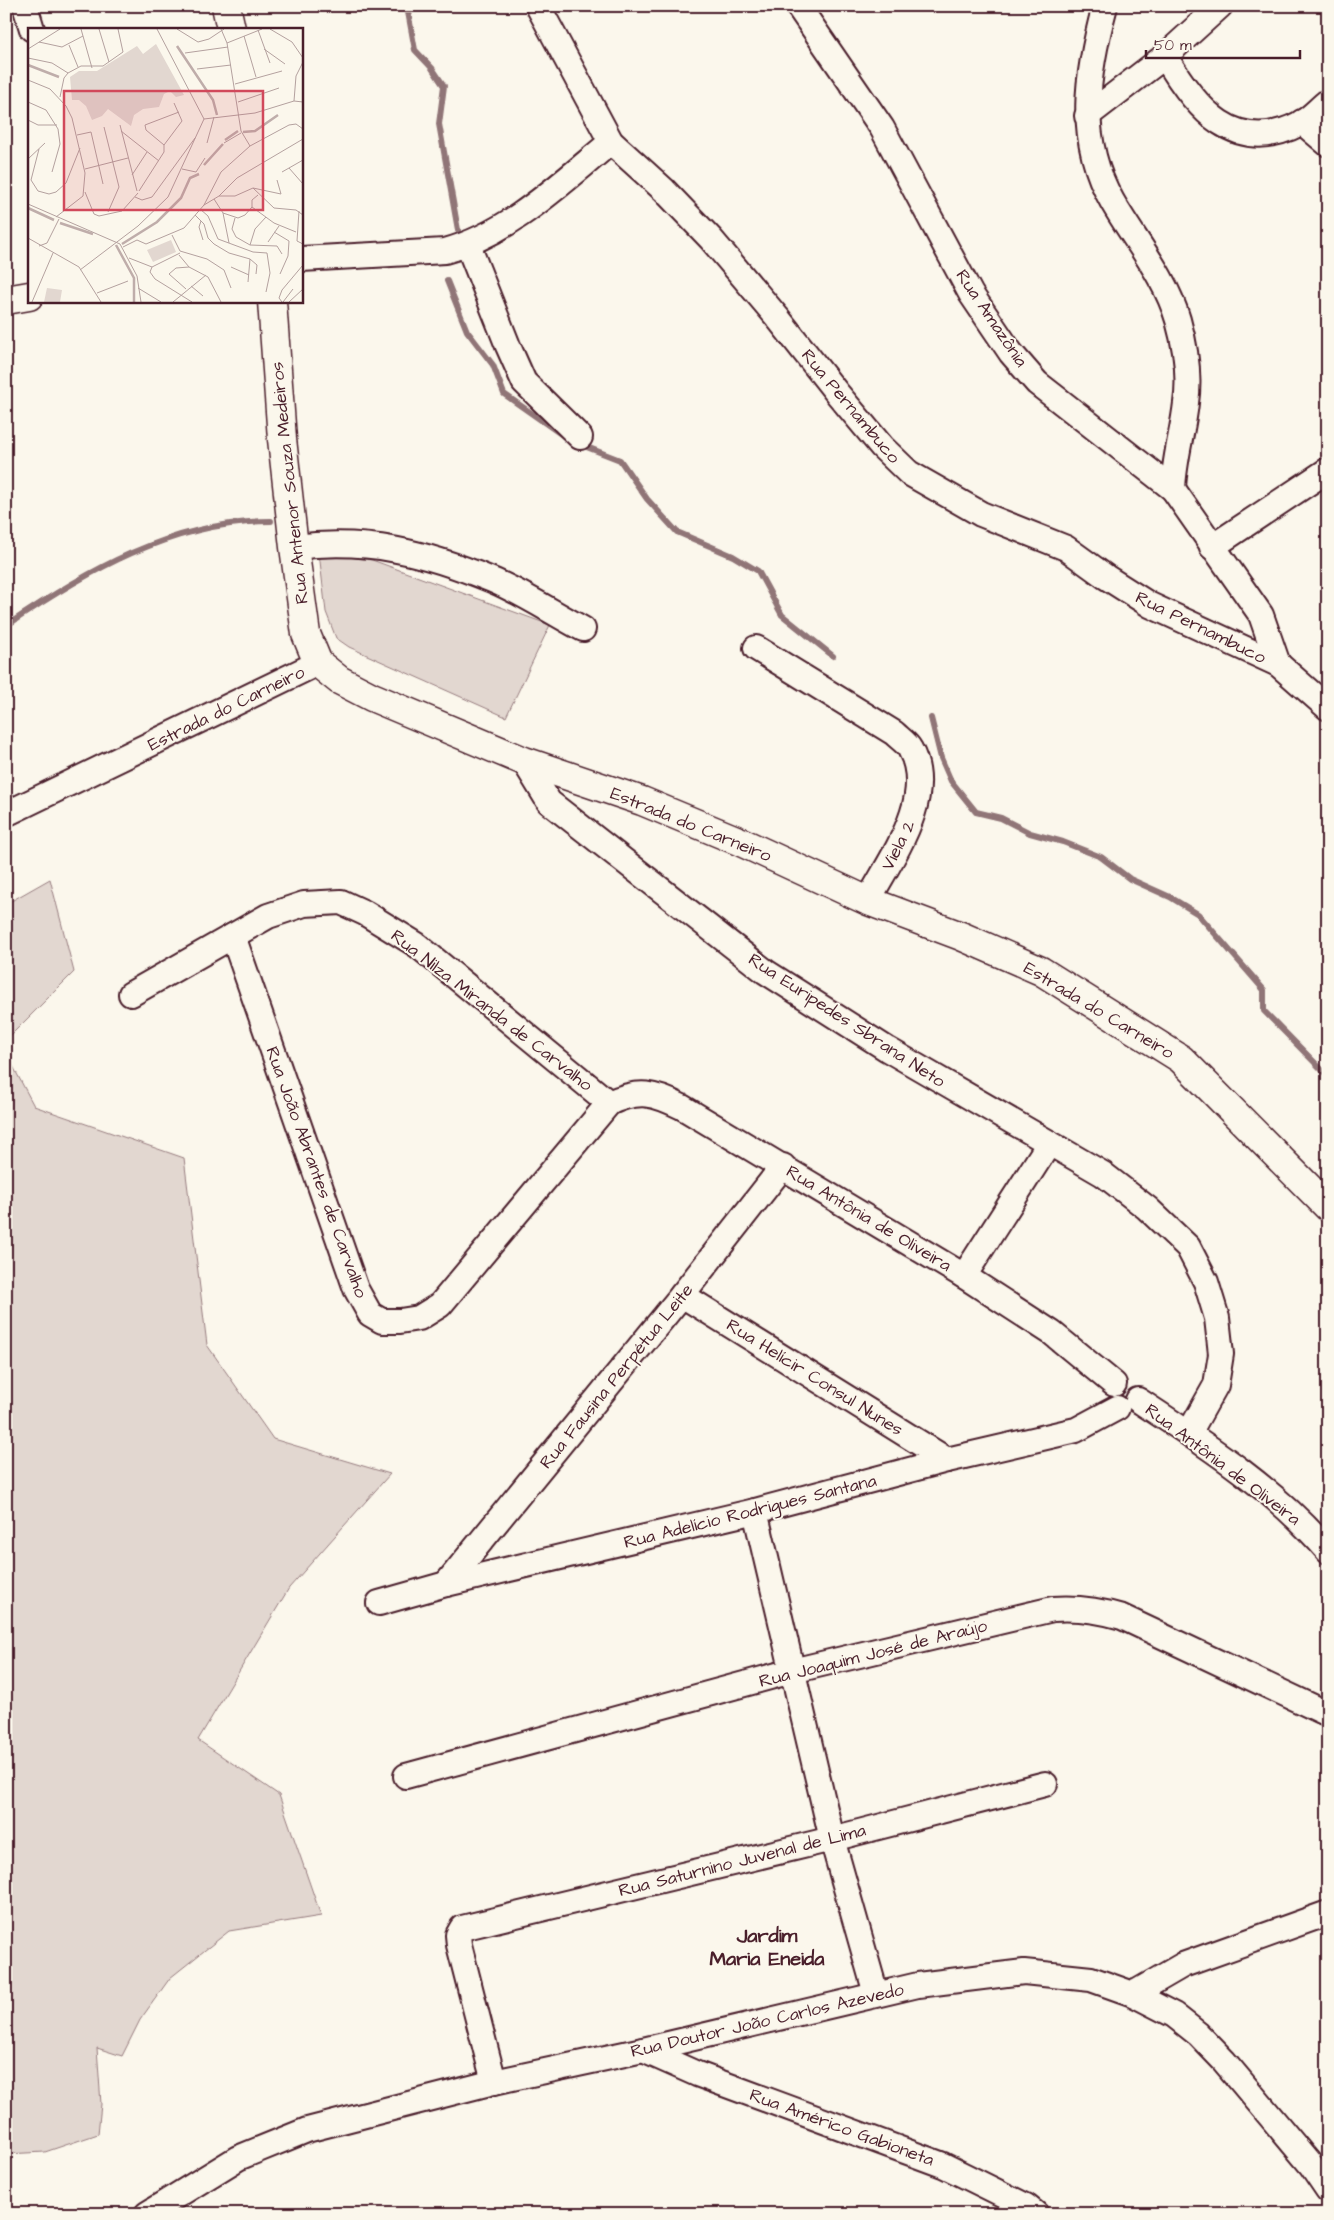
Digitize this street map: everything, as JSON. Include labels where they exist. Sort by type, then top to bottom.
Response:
[{"type":"street","points":[[25,6],[32,28]]},
{"type":"street","points":[[226,6],[231,28]]},
{"type":"street","name":"Rua Pernambuco","points":[[538,6],[611,142],[664,190],[711,239],[777,317],[836,393],[882,447],[909,473],[981,514],[1066,548],[1106,577],[1150,605],[1278,664],[1326,704]]},
{"type":"street","name":"Rua Amazônia","points":[[798,6],[882,128],[970,294],[1011,353],[1037,383],[1173,488],[1261,615],[1278,664]]},
{"type":"street","points":[[1105,6],[1092,52],[1087,116],[1097,170],[1111,200],[1163,284],[1177,319],[1185,356],[1187,400],[1173,488]]},
{"type":"street","points":[[1087,116],[1165,56],[1220,6]]},
{"type":"street","points":[[1165,56],[1178,78],[1197,103],[1215,121],[1236,131],[1257,134],[1279,132],[1302,122],[1328,101]]},
{"type":"street","points":[[1302,122],[1328,144]]},
{"type":"street","points":[[302,259],[445,251],[468,245],[488,235],[549,194],[611,142]]},
{"type":"street","points":[[468,245],[524,382],[580,436]]},
{"type":"street","points":[[6,300],[28,296]]},
{"type":"street","name":"Rua Antenor Souza Medeiros","points":[[272,302],[282,439],[294,547],[306,634],[318,663]]},
{"type":"street","points":[[1212,546],[1328,470]]},
{"type":"street","points":[[294,547],[322,544],[354,544],[387,547],[430,558],[493,581],[584,629]]},
{"type":"street","name":"Viela 2","points":[[756,648],[894,733],[910,748],[917,770],[918,788],[913,816],[868,901]]},
{"type":"street","name":"Estrada do Carneiro","points":[[6,814],[318,663],[339,680],[366,694],[524,761],[642,801],[741,842],[868,901],[961,936],[1041,971],[1181,1059],[1328,1207]]},
{"type":"street","name":"Rua Euripedes Sbrana Neto","points":[[524,761],[550,802],[766,972],[886,1049],[1048,1145],[1103,1174],[1147,1208],[1188,1247],[1206,1282],[1217,1318],[1220,1354],[1216,1385],[1188,1433]]},
{"type":"street","name":"Rua Nilza Miranda de Carvalho","points":[[131,994],[268,916],[304,904],[341,902],[365,913],[417,945],[609,1103]]},
{"type":"street","name":"Rua João Abrantes de Carvalho","points":[[233,936],[356,1289],[370,1314],[382,1321],[419,1318],[440,1305],[609,1103]]},
{"type":"street","name":"Rua Antônia de Oliveira","points":[[609,1103],[630,1094],[659,1096],[682,1107],[784,1166],[964,1276],[1052,1333],[1114,1384],[1111,1387],[1110,1402],[1128,1404],[1188,1433],[1277,1500],[1304,1523],[1328,1551]]},
{"type":"street","points":[[964,1276],[1048,1145]]},
{"type":"street","name":"Rua Fausina Perpétua Leite","points":[[446,1584],[682,1295],[784,1166]]},
{"type":"street","name":"Rua Helícir Consul Nunes","points":[[682,1295],[947,1460]]},
{"type":"street","name":"Rua Adelício Rodrigues Santana","points":[[379,1603],[446,1584],[755,1511],[947,1460],[1076,1430],[1128,1404]]},
{"type":"street","points":[[755,1511],[832,1839],[876,1994]]},
{"type":"street","name":"Rua Joaquim José de Araújo","points":[[406,1776],[792,1671],[1052,1609],[1093,1609],[1122,1617],[1328,1714]]},
{"type":"street","name":"Rua Saturnino Juvenal de Lima","points":[[494,2082],[458,1940],[459,1931],[469,1925],[832,1839],[1045,1784]]},
{"type":"street","points":[[1133,1994],[1183,1965],[1328,1913]]},
{"type":"street","name":"Rua Doutor João Carlos Azevedo","points":[[147,2214],[238,2158],[307,2130],[494,2082],[643,2050],[876,1994],[918,1985],[1024,1972],[1091,1978],[1133,1994],[1174,2014],[1198,2034],[1224,2061],[1328,2190]]},
{"type":"street","name":"Rua Américo Gabioneta","points":[[643,2050],[697,2074],[943,2165],[1026,2206],[1036,2214]]},
{"type":"shaded area","points":[[319,553],[372,560],[550,625],[506,717],[349,647],[336,638],[326,612]]},
{"type":"shaded area","points":[[50,879],[74,972],[6,1040],[6,904]]},
{"type":"shaded area","points":[[6,1053],[34,1106],[184,1158],[207,1345],[273,1439],[390,1474],[289,1588],[198,1740],[279,1795],[321,1916],[229,1931],[170,1978],[140,2020],[122,2056],[97,2048],[101,2104],[98,2134],[45,2152],[6,2154]]},
{"type":"waterway","points":[[404,6],[408,12],[415,50],[432,68],[444,86],[439,124],[458,230]]},
{"type":"waterway","points":[[447,281],[467,331],[493,365],[504,394],[568,439]]},
{"type":"waterway","points":[[579,444],[620,460],[647,499],[677,532],[733,556],[758,571],[782,615],[833,656]]},
{"type":"waterway","points":[[6,626],[67,587],[131,553],[164,540],[199,530],[234,523],[271,521]]},
{"type":"waterway","points":[[931,718],[941,758],[951,781],[976,812],[1001,818],[1030,833],[1063,842],[1101,857],[1130,879],[1170,897],[1198,914],[1264,990],[1264,1011],[1328,1076]]},
{"type":"district","name":"Jardim Maria Eneida","points":[[767,1946]]}]
